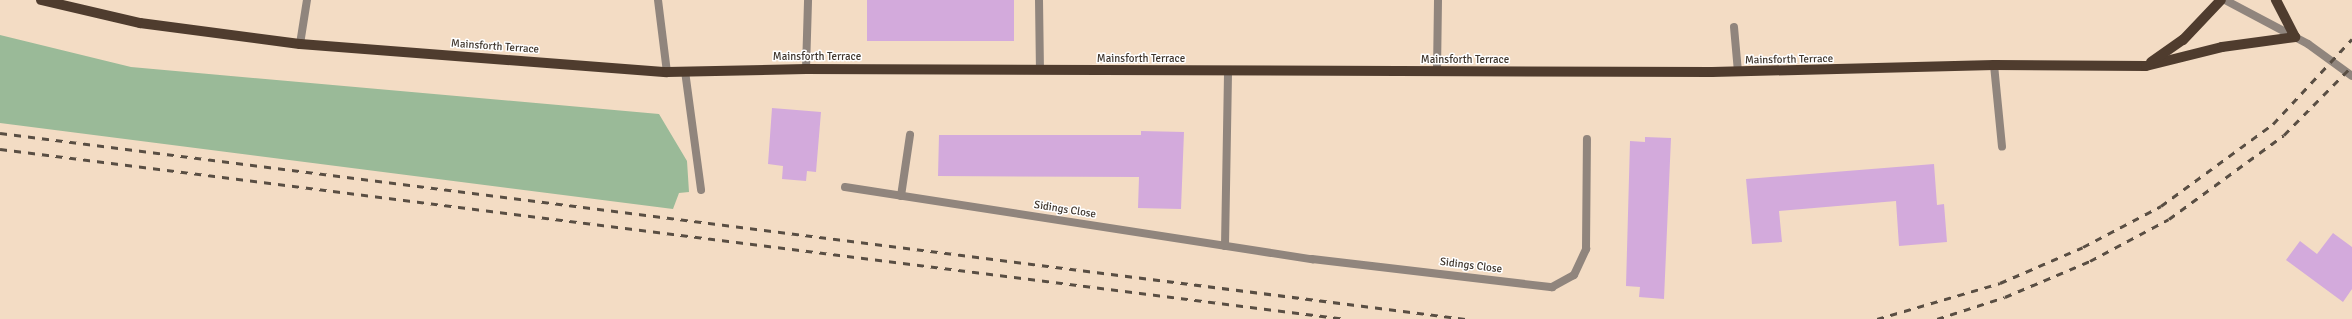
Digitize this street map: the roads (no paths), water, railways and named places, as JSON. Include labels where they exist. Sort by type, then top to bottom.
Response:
[{"type":"main road","name":"Mainsforth Terrace","points":[[41,0],[140,23],[300,44],[667,72],[806,69],[1738,72],[1994,65],[2146,66],[2222,47],[2295,37]]},
{"type":"main road","points":[[2146,66],[2183,40],[2221,0]]},
{"type":"main road","points":[[2276,0],[2295,37]]},
{"type":"street","points":[[300,44],[307,0]]},
{"type":"street","points":[[658,0],[667,72]]},
{"type":"street","points":[[806,69],[808,0]]},
{"type":"street","points":[[1039,0],[1040,70]]},
{"type":"street","points":[[1437,72],[1438,0]]},
{"type":"street","points":[[2225,0],[2295,37],[2352,76]]},
{"type":"street","points":[[1734,27],[1738,72]]},
{"type":"street","points":[[1994,65],[2002,147]]},
{"type":"street","points":[[685,71],[701,190]]},
{"type":"street","points":[[1225,246],[1228,71]]},
{"type":"street","points":[[901,196],[910,135]]},
{"type":"street","name":"Sidings Close","points":[[845,187],[1225,246],[1552,287],[1574,275],[1586,249],[1587,139]]},
{"type":"railway","points":[[1877,319],[2000,283],[2083,247],[2161,206],[2273,124],[2352,39]]},
{"type":"railway","points":[[1937,319],[2005,297],[2090,261],[2169,219],[2284,135],[2352,66]]},
{"type":"railway","points":[[0,133],[1467,319]]},
{"type":"railway","points":[[0,149],[1346,319]]}]
